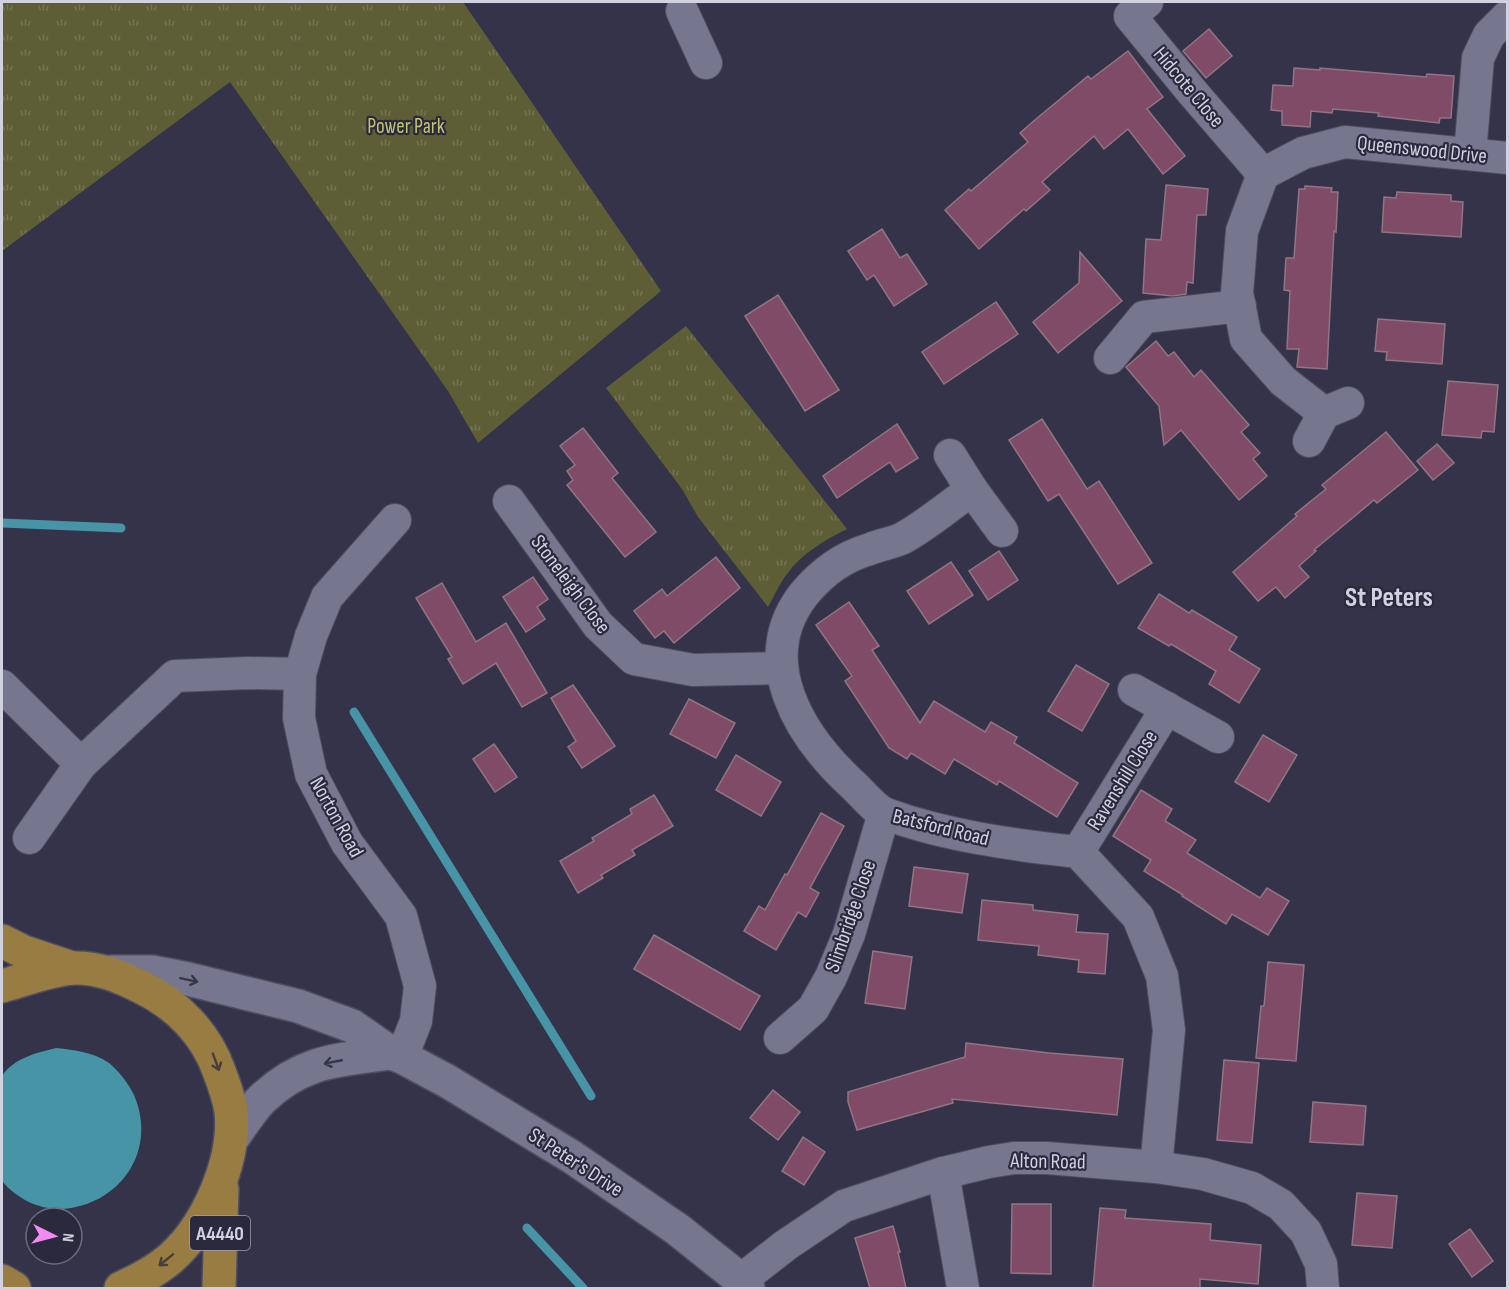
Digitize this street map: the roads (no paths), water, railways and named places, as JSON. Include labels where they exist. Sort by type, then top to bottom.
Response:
[{"type":"highway","points":[[2,940],[24,952],[72,968],[111,972],[158,995],[188,1020],[212,1051],[231,1110],[231,1140],[222,1178],[197,1227],[172,1257],[140,1280],[121,1288]]},
{"type":"highway","points":[[2,986],[72,968]]},
{"type":"highway","name":"A4440","points":[[219,1288],[222,1178]]},
{"type":"highway","points":[[2,1281],[14,1288]]},
{"type":"street","name":"Hidcote Close","points":[[1147,2],[1130,16],[1263,174]]},
{"type":"street","points":[[685,5],[706,63]]},
{"type":"street","points":[[1470,154],[1478,58],[1490,35],[1508,16]]},
{"type":"street","name":"Queenswood Drive","points":[[1263,174],[1303,153],[1345,142],[1508,158]]},
{"type":"street","points":[[1263,174],[1242,231],[1238,293],[1240,306],[1246,339],[1283,381],[1336,408],[1310,441]]},
{"type":"street","points":[[1110,358],[1144,316],[1240,306]]},
{"type":"street","points":[[950,455],[1002,531]]},
{"type":"street","name":"Batsford Road","points":[[972,490],[901,539],[849,556],[834,564],[804,595],[788,619],[782,645],[782,668],[791,704],[803,726],[839,772],[884,813],[980,838],[1078,852]]},
{"type":"street","name":"Stoneleigh Close","points":[[509,501],[598,625],[634,659],[693,670],[782,668]]},
{"type":"street","name":"Norton Road","points":[[395,520],[327,597],[311,636],[300,674],[299,718],[311,774],[347,843],[400,916],[420,986],[416,1022],[397,1055]]},
{"type":"street","points":[[29,838],[81,764],[175,676],[248,673],[300,674]]},
{"type":"street","points":[[2,686],[81,764]]},
{"type":"street","name":"Ravenshill Close","points":[[1134,690],[1218,737]]},
{"type":"street","name":"Ravenshill Close","points":[[1078,852],[1167,708]]},
{"type":"street","name":"Slimbridge Close","points":[[780,1038],[813,1009],[831,977],[849,934],[884,813]]},
{"type":"street","points":[[1078,852],[1138,917],[1162,976],[1169,1030],[1156,1167]]},
{"type":"street","name":"St Peter's Drive","points":[[111,972],[152,972],[298,1006],[352,1026],[397,1055],[447,1081],[572,1157],[677,1229],[745,1284]]},
{"type":"street","points":[[231,1140],[262,1100],[297,1072],[329,1061],[397,1055]]},
{"type":"street","name":"Alton Road","points":[[745,1284],[786,1245],[844,1206],[943,1173],[989,1162],[1014,1158],[1047,1158],[1156,1167],[1203,1174],[1252,1188],[1281,1205],[1306,1232],[1320,1264],[1323,1288]]},
{"type":"street","points":[[943,1173],[963,1288]]},
{"type":"water","points":[[56,1048],[90,1054],[103,1059],[116,1070],[134,1095],[140,1116],[141,1136],[137,1155],[129,1172],[117,1186],[83,1205],[37,1205],[21,1198],[2,1181],[2,1076],[13,1065],[33,1054]]},
{"type":"waterway","points":[[2,523],[121,528]]},
{"type":"waterway","points":[[354,712],[591,1096]]},
{"type":"waterway","points":[[527,1228],[583,1288]]},
{"type":"district","name":"St Peters","points":[[1389,597]]},
{"type":"park label","name":"Power Park","points":[[406,126]]}]
